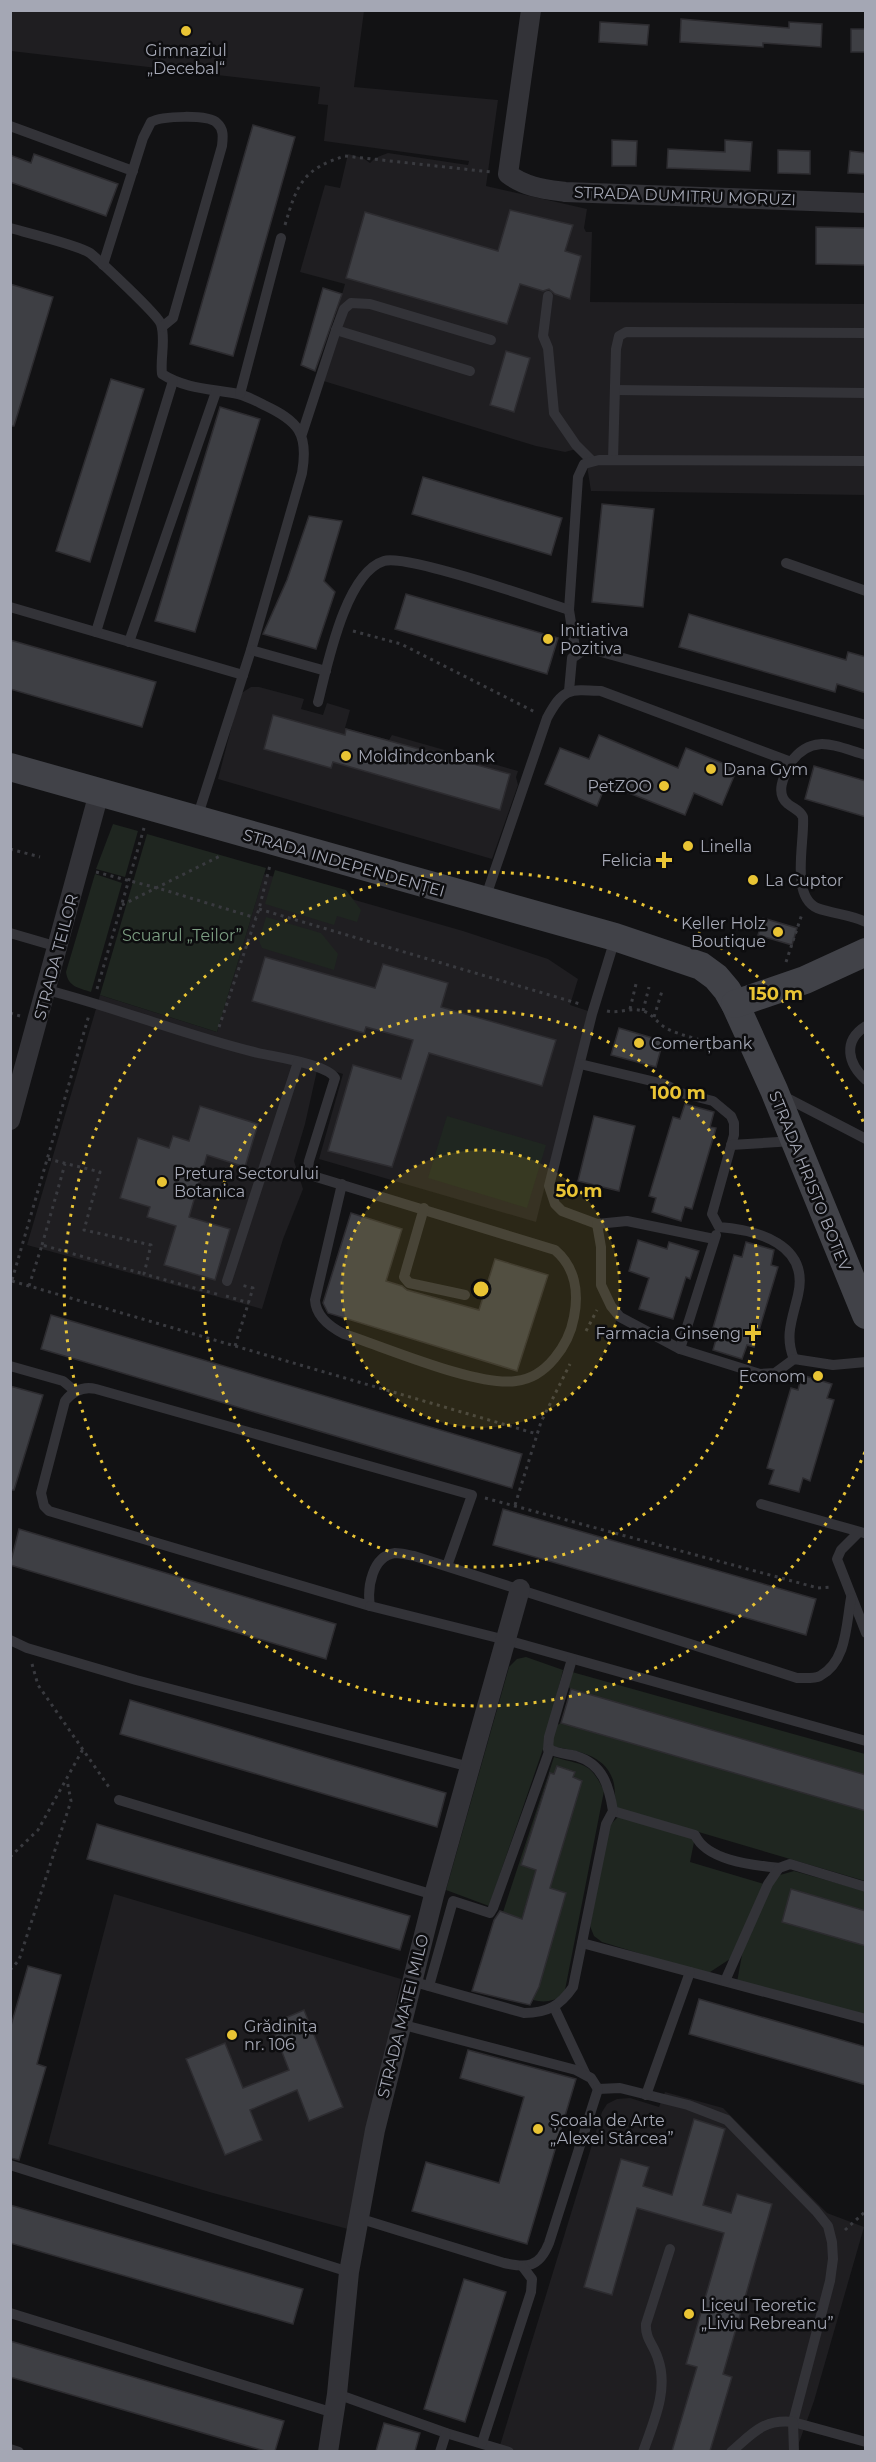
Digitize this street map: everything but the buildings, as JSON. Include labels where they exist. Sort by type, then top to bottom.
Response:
[{"type":"main road","name":"STRADA INDEPENDENȚEI","points":[[10,767],[678,956],[701,966],[716,977],[735,1004]]},
{"type":"main road","points":[[735,1004],[795,972],[866,952]]},
{"type":"main road","name":"STRADA HRISTO BOTEV","points":[[735,1004],[774,1090],[866,1315]]},
{"type":"street","points":[[508,174],[527,12]]},
{"type":"street","name":"STRADA DUMITRU MORUZI","points":[[508,174],[519,182],[537,188],[565,192],[866,202]]},
{"type":"street","name":"STRADA TEILOR","points":[[10,1120],[99,793]]},
{"type":"street","name":"STRADA MATEI MILO","points":[[328,2451],[336,2404],[349,2272],[375,2130],[399,2024],[420,1983],[434,1895],[520,1589]]},
{"type":"lane","points":[[103,266],[151,122],[168,116],[212,119],[219,124],[223,133],[222,146],[173,318],[162,327]]},
{"type":"lane","points":[[10,126],[133,171]]},
{"type":"lane","points":[[10,228],[88,252],[103,266],[160,321],[164,335],[160,359],[162,374],[173,381],[216,392],[240,394],[283,414],[295,423],[302,434]]},
{"type":"lane","points":[[240,394],[281,238]]},
{"type":"lane","points":[[548,296],[543,336],[548,348],[554,413],[576,445],[592,461]]},
{"type":"lane","points":[[196,821],[243,675],[302,473],[304,459],[302,434],[344,309],[351,303],[360,302],[491,340]]},
{"type":"lane","points":[[336,330],[470,371]]},
{"type":"lane","points":[[613,460],[617,341],[626,332],[866,333]]},
{"type":"lane","points":[[96,632],[173,381]]},
{"type":"lane","points":[[615,390],[866,393]]},
{"type":"lane","points":[[129,642],[216,392]]},
{"type":"lane","points":[[569,691],[571,665],[576,654],[569,610],[578,477],[584,464],[592,461],[613,460],[866,461]]},
{"type":"lane","points":[[318,702],[338,628],[353,590],[364,575],[383,561],[414,562],[569,610]]},
{"type":"lane","points":[[786,563],[866,591]]},
{"type":"lane","points":[[10,607],[243,675]]},
{"type":"lane","points":[[250,650],[326,670]]},
{"type":"lane","points":[[576,654],[584,650],[594,650],[866,725]]},
{"type":"lane","points":[[484,902],[547,718],[561,697],[569,691],[601,691],[790,762]]},
{"type":"lane","points":[[866,755],[822,742],[809,746],[797,753],[790,762],[781,787],[782,797],[786,803],[800,811],[802,817],[801,885],[807,900],[814,907],[853,916],[866,922]]},
{"type":"lane","points":[[10,933],[58,947]]},
{"type":"lane","points":[[615,937],[594,1007],[549,1186],[555,1204],[562,1210],[597,1224],[627,1221],[714,1239]]},
{"type":"lane","points":[[47,990],[93,1002],[214,1042],[327,1070],[335,1078],[308,1168],[313,1176],[342,1184],[424,1208],[550,1248],[566,1263],[576,1290],[573,1327],[560,1352],[536,1374],[520,1381],[508,1382],[459,1372],[344,1334],[322,1318],[317,1311],[315,1300],[342,1184]]},
{"type":"lane","points":[[866,1026],[854,1037],[849,1048],[854,1069],[866,1080]]},
{"type":"lane","points":[[227,1281],[298,1062]]},
{"type":"lane","points":[[580,1064],[664,1084],[681,1093],[712,1101],[731,1116],[734,1136],[712,1214],[719,1227]]},
{"type":"lane","points":[[774,1090],[866,1139]]},
{"type":"lane","points":[[731,1145],[795,1142]]},
{"type":"lane","points":[[424,1208],[404,1277],[409,1283],[465,1295]]},
{"type":"lane","points":[[597,1224],[601,1247],[600,1273],[604,1295],[620,1317],[680,1349],[768,1375],[775,1373],[794,1359],[833,1365],[866,1362]]},
{"type":"lane","points":[[680,1349],[719,1227]]},
{"type":"lane","points":[[719,1227],[745,1229],[768,1237],[790,1254],[797,1267],[800,1285],[790,1318],[789,1342],[794,1359]]},
{"type":"lane","points":[[10,1366],[63,1381],[75,1391]]},
{"type":"lane","points":[[447,1566],[472,1495],[96,1389],[75,1391],[65,1401],[62,1408],[43,1481],[41,1499],[49,1511],[370,1606],[506,1640],[866,1741]]},
{"type":"lane","points":[[761,1504],[862,1533]]},
{"type":"lane","points":[[862,1533],[841,1550],[837,1559],[866,1633]]},
{"type":"lane","points":[[370,1606],[371,1579],[378,1564],[386,1556],[396,1553],[414,1556],[797,1678],[819,1677],[834,1664],[843,1648],[851,1599]]},
{"type":"lane","points":[[10,1640],[27,1648],[135,1680],[470,1767]]},
{"type":"lane","points":[[550,1749],[594,1764],[604,1776],[614,1811],[606,1824],[573,1987],[554,2007],[541,2013],[524,2013],[420,1983],[453,1901],[490,1913],[493,1908],[550,1749],[549,1737],[572,1659]]},
{"type":"lane","points":[[119,1800],[434,1895]]},
{"type":"lane","points":[[614,1811],[695,1835],[700,1845],[719,1855],[760,1866],[779,1868],[790,1864],[866,1887]]},
{"type":"lane","points":[[725,1981],[768,1884],[779,1868]]},
{"type":"lane","points":[[582,1943],[866,2019]]},
{"type":"lane","points":[[646,2095],[690,1972]]},
{"type":"lane","points":[[554,2007],[585,2073]]},
{"type":"lane","points":[[358,2218],[523,2267],[537,2262],[544,2256],[598,2089],[596,2082],[585,2073],[399,2024]]},
{"type":"lane","points":[[598,2089],[620,2088],[688,2105],[727,2120],[828,2226],[832,2242],[830,2281],[794,2422],[794,2451]]},
{"type":"lane","points":[[10,2165],[349,2272]]},
{"type":"lane","points":[[643,2451],[660,2402],[661,2387],[659,2360],[646,2335],[646,2324],[670,2249]]},
{"type":"lane","points":[[482,2443],[531,2292],[532,2279],[523,2267]]},
{"type":"lane","points":[[10,2313],[509,2451]]},
{"type":"lane","points":[[731,2451],[755,2432],[776,2421],[794,2422],[866,2442]]},
{"type":"lane","points":[[441,2451],[446,2433]]},
{"type":"lane","points":[[10,2449],[19,2451]]},
{"type":"path","points":[[281,238],[294,197],[306,174],[328,161],[345,156],[508,174]]},
{"type":"path","points":[[338,628],[401,644],[547,718]]},
{"type":"path","points":[[10,1287],[144,827]]},
{"type":"path","points":[[10,849],[40,857]]},
{"type":"path","points":[[122,905],[222,855]]},
{"type":"path","points":[[214,1042],[259,909],[271,863]]},
{"type":"path","points":[[96,872],[156,887],[256,918]]},
{"type":"path","points":[[795,972],[807,900]]},
{"type":"path","points":[[259,909],[612,1012],[630,1009],[643,1011],[666,1028],[724,1046]]},
{"type":"path","points":[[630,1009],[636,984]]},
{"type":"path","points":[[643,1011],[649,987]]},
{"type":"path","points":[[654,1017],[662,991]]},
{"type":"path","points":[[48,1159],[100,1173],[84,1230],[151,1245],[144,1274]]},
{"type":"path","points":[[29,1286],[65,1164]]},
{"type":"path","points":[[42,1245],[249,1303]]},
{"type":"path","points":[[12,1281],[537,1434]]},
{"type":"path","points":[[235,1346],[253,1288]]},
{"type":"path","points":[[583,1337],[604,1295]]},
{"type":"path","points":[[515,1506],[537,1434],[573,1359]]},
{"type":"path","points":[[472,1495],[818,1588],[832,1587],[845,1581]]},
{"type":"path","points":[[27,1648],[38,1685],[119,1800]]},
{"type":"path","points":[[10,1857],[38,1830],[83,1749]]},
{"type":"path","points":[[10,1970],[19,1960],[71,1801],[67,1780]]},
{"type":"path","points":[[832,2242],[866,2211]]},
{"type":"shaded area","points":[[10,11],[364,11],[354,87],[498,100],[486,186],[587,209],[584,228],[586,232],[592,232],[590,302],[865,304],[865,495],[591,491],[584,447],[565,452],[536,446],[317,379],[345,284],[300,272],[325,185],[340,188],[348,154],[363,158],[370,163],[375,158],[388,153],[468,165],[469,161],[324,141],[328,105],[318,104],[320,87],[11,51]]},
{"type":"shaded area","points":[[251,687],[304,699],[301,709],[323,715],[327,703],[350,710],[345,728],[389,740],[392,735],[518,771],[516,777],[518,785],[492,859],[218,779],[240,694]]},
{"type":"shaded area","points":[[264,874],[463,931],[548,959],[578,979],[570,1005],[588,1011],[536,1222],[319,1159],[343,1074],[318,1066],[294,1161],[303,1189],[283,1239],[262,1309],[27,1245],[100,995],[217,1032]]},
{"type":"shaded area","name":"Grădinița nr. 106","points":[[114,1894],[401,1979],[348,2229],[213,2193],[48,2144]]},
{"type":"shaded area","name":"Liceul Teoretic „Liviu Rebreanu”","points":[[665,2092],[723,2108],[827,2213],[864,2227],[814,2401],[796,2451],[498,2452],[602,2112],[607,2104],[617,2099],[630,2098],[659,2107]]},
{"type":"green space","points":[[113,824],[138,831],[125,877],[96,869]]},
{"type":"green space","name":"Scuarul „Teilor”","points":[[147,834],[266,868],[217,1032],[100,995]]},
{"type":"green space","points":[[275,870],[346,890],[361,910],[357,922],[337,916],[334,925],[265,904]]},
{"type":"green space","points":[[95,874],[122,883],[91,992],[72,984],[66,972]]},
{"type":"green space","points":[[266,917],[321,933],[338,954],[334,970],[262,948],[259,941]]},
{"type":"green space","points":[[447,1116],[546,1145],[527,1208],[428,1178]]},
{"type":"green space","points":[[526,1657],[563,1670],[544,1746],[489,1906],[446,1890],[509,1667],[517,1659]]},
{"type":"green space","points":[[572,1672],[865,1754],[865,1881],[617,1808],[613,1780],[603,1764],[588,1755],[551,1746],[555,1726],[561,1723],[571,1689],[567,1686]]},
{"type":"green space","points":[[554,1757],[590,1769],[604,1791],[564,1995],[553,2000],[542,2001],[533,2000],[566,1893],[549,1888],[582,1781],[573,1777],[574,1771],[557,1766],[554,1774],[549,1773],[521,1865],[536,1870],[519,1928],[503,1912]]},
{"type":"green space","points":[[618,1817],[695,1837],[690,1862],[764,1884],[733,1957],[707,1974],[602,1942],[594,1936],[590,1926],[610,1825]]},
{"type":"green space","points":[[794,1871],[865,1891],[865,2019],[737,1982],[744,1944],[772,1884],[780,1875]]},
{"type":"place","name":"Gimnaziul „Decebal“","points":[[186,31]]},
{"type":"place","name":"Initiativa Pozitiva","points":[[548,639]]},
{"type":"place","name":"Moldindconbank","points":[[346,756]]},
{"type":"place","name":"Dana Gym","points":[[711,769]]},
{"type":"place","name":"PetZOO","points":[[664,786]]},
{"type":"place","name":"Linella","points":[[688,846]]},
{"type":"place","name":"Felicia","points":[[664,860]]},
{"type":"place","name":"La Cuptor","points":[[753,880]]},
{"type":"place","name":"Keller Holz Boutique","points":[[778,932]]},
{"type":"place","name":"Comerțbank","points":[[639,1043]]},
{"type":"place","name":"Pretura Sectorului Botanica","points":[[162,1182]]},
{"type":"place","name":"Farmacia Ginseng","points":[[753,1333]]},
{"type":"place","name":"Econom","points":[[818,1376]]},
{"type":"place","name":"Grădinița nr. 106","points":[[232,2035]]},
{"type":"place","name":"Școala de Arte „Alexei Stârcea”","points":[[538,2129]]},
{"type":"place","name":"Liceul Teoretic „Liviu Rebreanu”","points":[[689,2314]]}]
